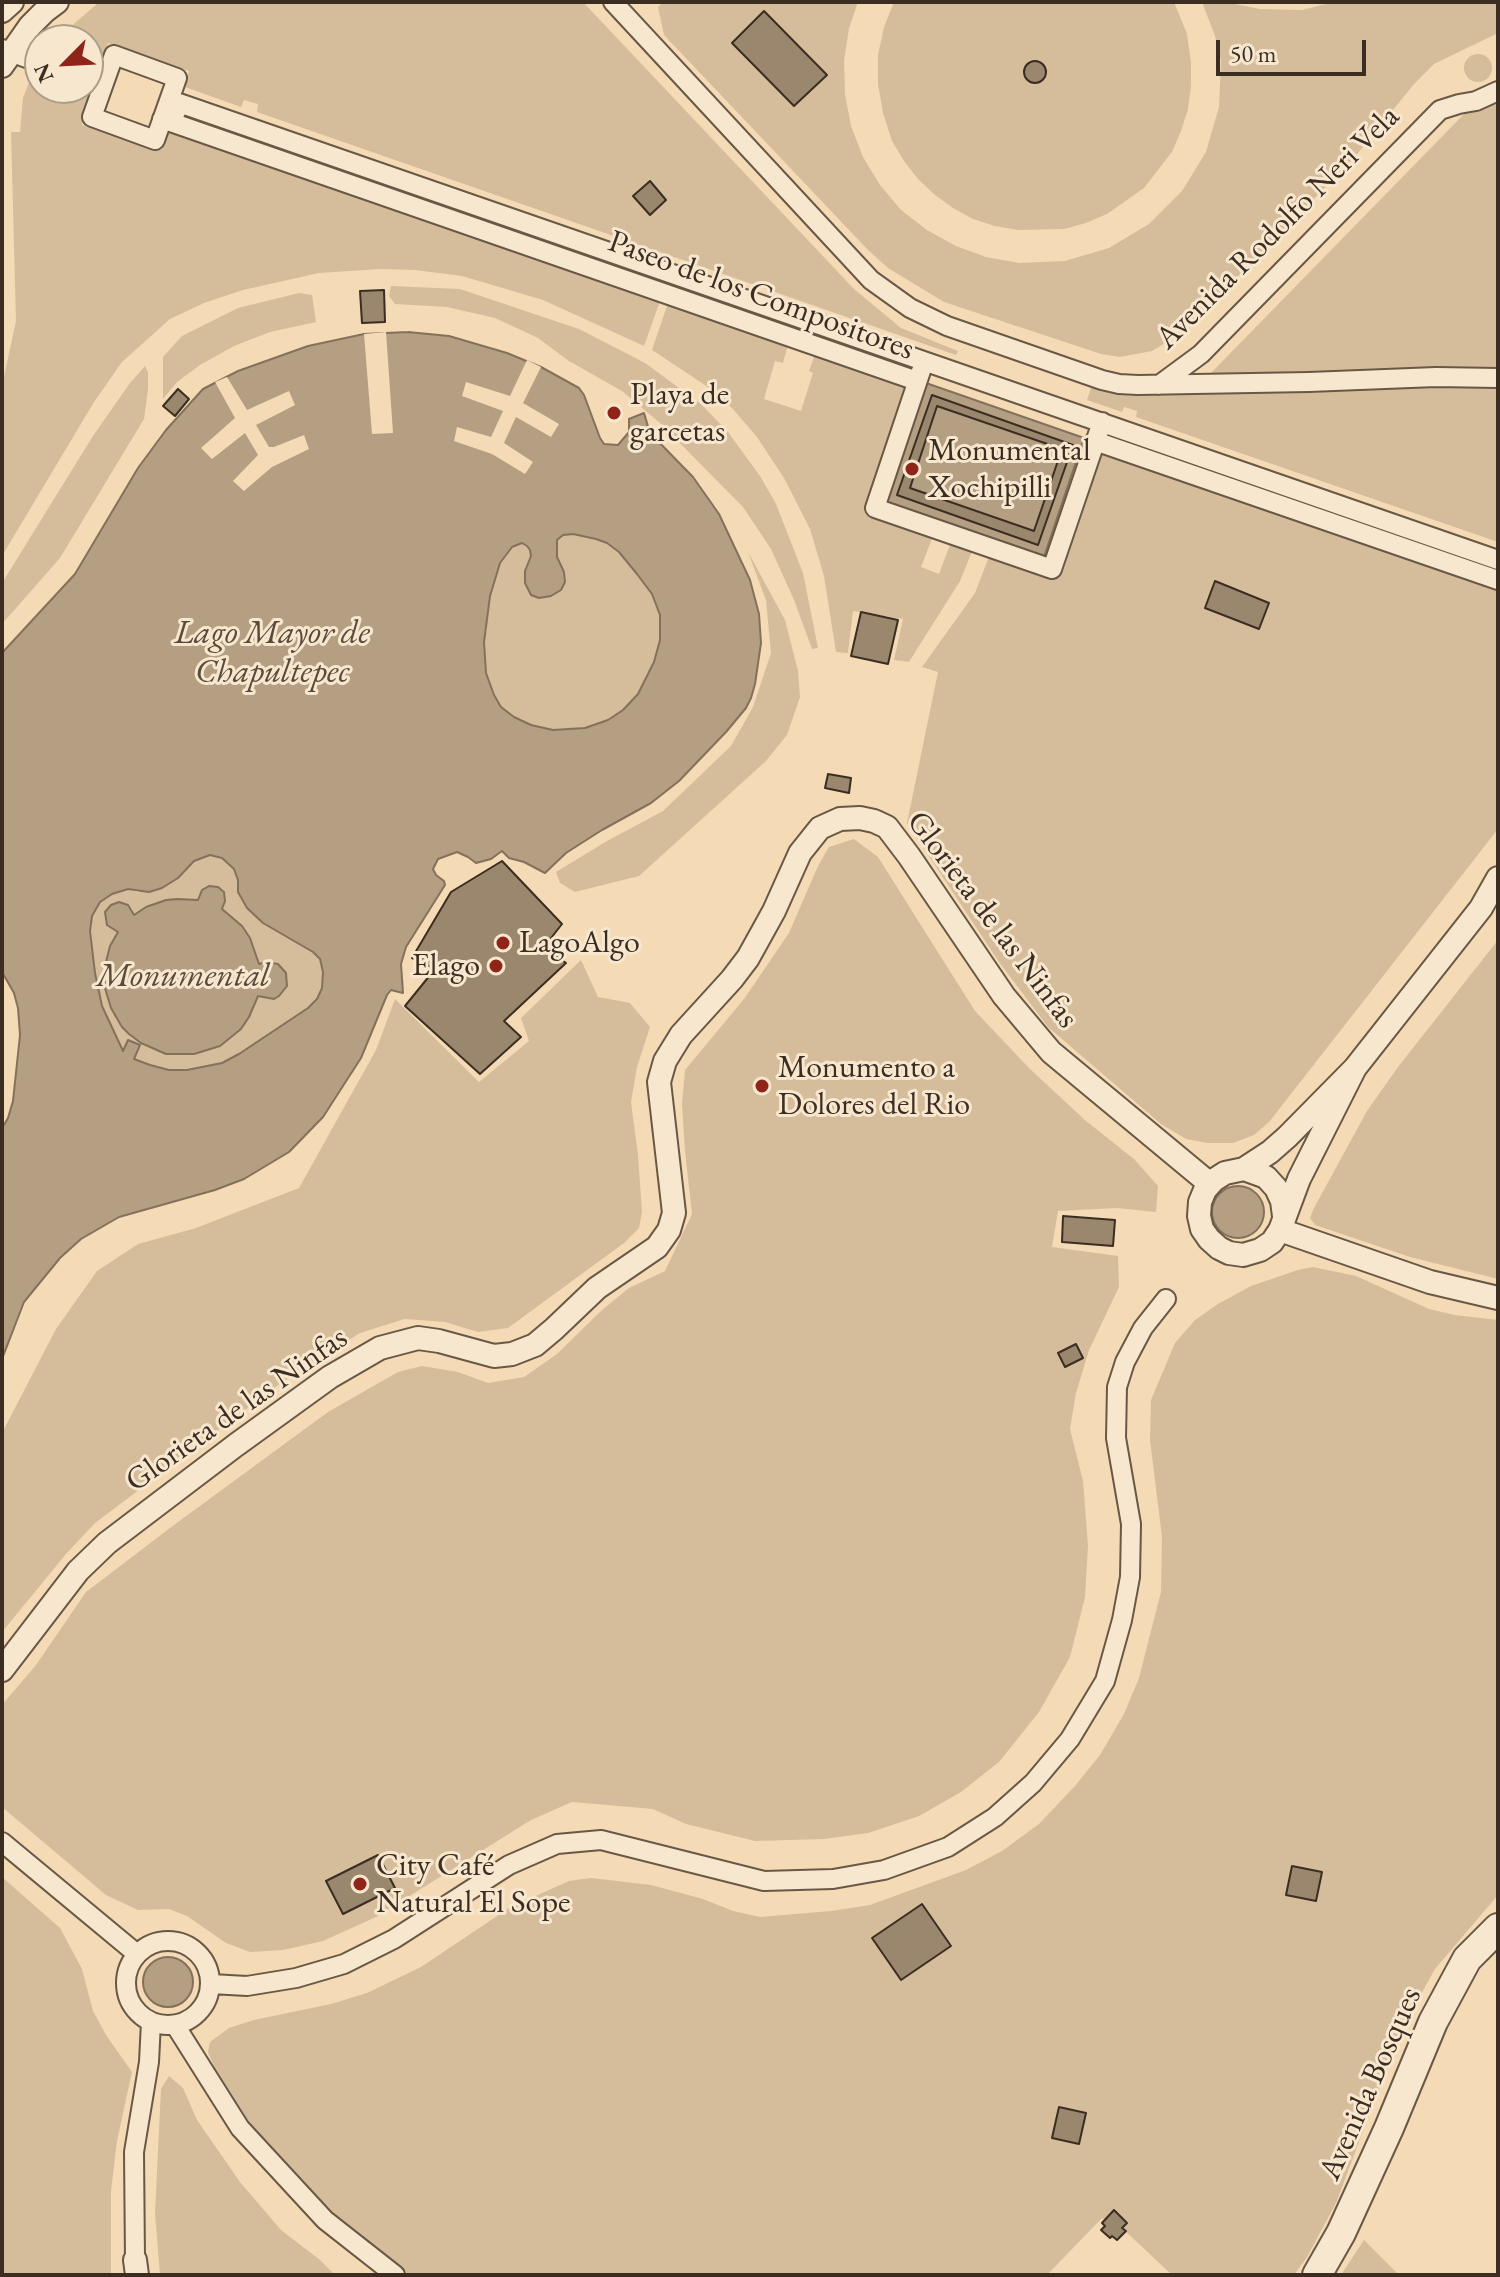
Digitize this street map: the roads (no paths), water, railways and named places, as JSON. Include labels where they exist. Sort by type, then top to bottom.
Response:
[{"type":"street","points":[[2,11],[12,2]]},
{"type":"street","points":[[5,56],[30,26],[57,2]]},
{"type":"street","name":"Avenida Rodolfo Neri Vela","points":[[613,2],[852,261],[890,296],[947,326],[1119,384],[1159,385],[1201,354],[1440,110],[1476,101],[1498,91]]},
{"type":"street","points":[[93,104],[92,117],[155,140],[177,78],[114,55],[104,70]]},
{"type":"street","name":"Paseo de los Compositores","points":[[164,114],[176,112],[179,103],[1498,560]]},
{"type":"street","name":"Paseo de los Compositores","points":[[164,114],[917,381],[875,508],[1052,569],[1095,441]]},
{"type":"street","points":[[917,381],[924,361]]},
{"type":"street","points":[[1159,385],[1498,378]]},
{"type":"street","points":[[1102,422],[1095,441],[1498,580]]},
{"type":"street","name":"Glorieta de las Ninfas","points":[[2,1670],[78,1571],[107,1543],[330,1377],[380,1348],[418,1338],[494,1356],[512,1354],[535,1345],[597,1288],[657,1247],[669,1230],[674,1213],[659,1082],[665,1061],[681,1035],[748,958],[800,853],[820,828],[840,819],[860,818],[887,827],[1004,996],[1051,1052],[1210,1184]]},
{"type":"street","points":[[1355,1068],[1299,1179],[1272,1242],[1243,1255],[1219,1248],[1202,1229],[1199,1216],[1200,1202],[1210,1184],[1225,1173],[1244,1169],[1279,1144],[1355,1068],[1490,901],[1498,878]]},
{"type":"street","points":[[1244,1169],[1266,1177],[1276,1188],[1282,1201],[1282,1223]]},
{"type":"street","points":[[1282,1223],[1430,1282],[1498,1298]]},
{"type":"street","points":[[211,1984],[247,1986],[296,1978],[344,1964],[394,1939],[509,1865],[557,1844],[601,1840],[764,1881],[833,1879],[884,1870],[948,1847],[995,1817],[1033,1783],[1070,1739],[1105,1681],[1130,1577],[1131,1524],[1116,1438],[1117,1387],[1125,1362],[1143,1328],[1166,1299]]},
{"type":"street","points":[[2,1842],[137,1954]]},
{"type":"street","name":"Avenida Bosques","points":[[1317,2275],[1341,2233],[1433,2022],[1467,1959],[1498,1928]]},
{"type":"street","points":[[177,1941],[191,1947],[202,1957],[211,1984],[206,2002],[198,2013],[175,2025],[151,2022],[140,2014],[132,2004],[126,1978],[137,1954],[149,1945],[177,1941]]},
{"type":"street","points":[[136,2268],[134,2152],[149,2062],[151,2022]]},
{"type":"street","points":[[175,2025],[240,2128],[325,2220],[395,2275]]},
{"type":"water","name":"Lago Mayor de Chapultepec","points":[[408,332],[449,336],[507,353],[541,367],[579,388],[604,444],[618,445],[629,432],[629,419],[644,413],[650,433],[693,477],[719,514],[750,580],[759,614],[761,643],[751,698],[726,732],[679,781],[651,803],[566,853],[545,873],[509,858],[502,851],[491,859],[476,863],[457,852],[438,859],[433,869],[445,885],[406,947],[401,964],[403,993],[391,990],[387,995],[361,1058],[323,1117],[289,1152],[244,1179],[119,1217],[81,1239],[60,1258],[24,1302],[2,1359],[2,1128],[13,1101],[20,1035],[14,993],[2,972],[2,653],[75,574],[138,468],[166,430],[203,389],[238,371],[308,346],[364,334]],"holes":[[[573,534],[607,543],[619,552],[652,594],[660,615],[660,640],[654,662],[638,694],[623,710],[608,720],[585,728],[553,730],[531,725],[501,707],[486,673],[484,642],[490,596],[500,563],[512,547],[522,543],[530,550],[525,583],[531,595],[539,598],[551,596],[561,590],[565,582],[557,557],[557,540],[563,535]],[[210,855],[222,858],[234,869],[238,892],[247,908],[263,923],[320,959],[322,988],[308,1008],[239,1054],[222,1063],[169,1070],[134,1059],[140,1045],[128,1040],[123,1051],[102,1006],[90,931],[92,916],[100,902],[112,894],[128,889],[149,892],[162,888],[178,878],[194,861]]]},
{"type":"water","points":[[926,383],[1084,438],[1044,557],[885,502]]},
{"type":"water","name":"Monumental","points":[[209,886],[218,887],[224,892],[222,909],[242,926],[250,938],[259,964],[278,964],[286,973],[287,986],[274,999],[258,996],[241,1029],[220,1046],[194,1054],[166,1054],[129,1034],[111,1008],[105,988],[105,966],[110,946],[118,932],[107,925],[105,912],[119,902],[128,905],[134,915],[166,900],[198,900],[202,890]]},
{"type":"water","points":[[1238,1186],[1256,1194],[1264,1212],[1256,1230],[1238,1238],[1220,1230],[1212,1212],[1220,1194]]},
{"type":"water","points":[[168,1957],[186,1964],[193,1982],[186,2000],[168,2007],[150,2000],[143,1982],[150,1964]]},
{"type":"place","name":"Playa de garcetas","points":[[614,413]]},
{"type":"place","name":"Monumental Xochipilli","points":[[912,469]]},
{"type":"place","name":"LagoAlgo","points":[[503,943]]},
{"type":"place","name":"Elago","points":[[496,966]]},
{"type":"place","name":"Monumento a Dolores del Rio","points":[[762,1086]]},
{"type":"place","name":"City Café Natural El Sope","points":[[360,1884]]}]
